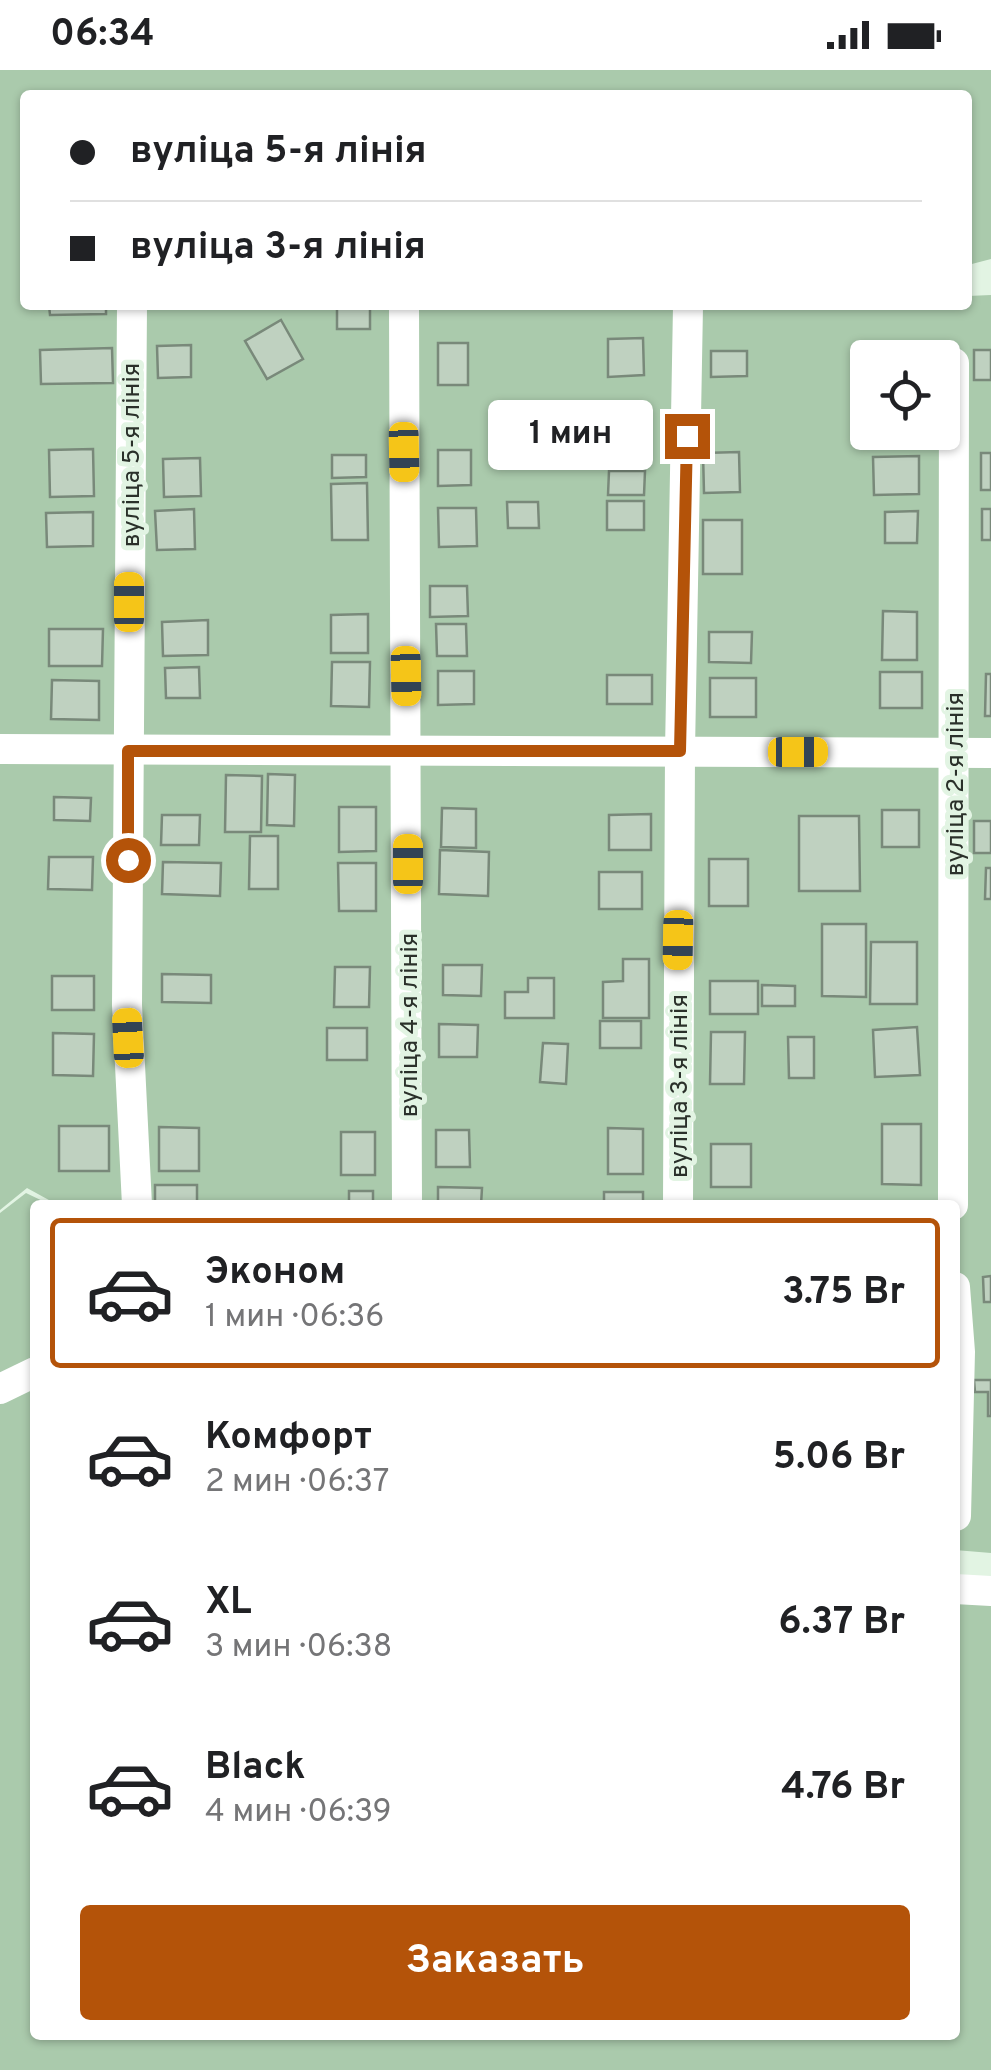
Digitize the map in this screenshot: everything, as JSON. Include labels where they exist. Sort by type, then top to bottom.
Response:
[{"type":"street","name":"вуліца 5-я лінія","points":[[132,310],[127,1005],[137,1200]]},
{"type":"street","name":"вуліца 4-я лінія","points":[[404,310],[407,1200]]},
{"type":"street","name":"вуліца 3-я лінія","points":[[678,1200],[680,751],[688,310]]},
{"type":"street","name":"вуліца 2-я лінія","points":[[953,1200],[954,450]]},
{"type":"street","points":[[0,749],[991,752]]},
{"type":"street","points":[[0,1389],[30,1374]]},
{"type":"street","points":[[960,1590],[991,1591]]},
{"type":"green space","points":[[0,70],[991,70],[991,259],[972,264],[972,90],[20,90],[20,310],[972,310],[972,296],[991,295],[991,1553],[960,1550],[960,1200],[49,1200],[27,1188],[0,1210]]},
{"type":"green space","points":[[26,1193],[41,1200],[30,1200],[30,2040],[960,2040],[960,1596],[991,1597],[991,2070],[0,2070],[0,1213]]},
{"type":"building","points":[[50,310],[106,310],[106,314],[50,315]]},
{"type":"building","points":[[337,310],[370,310],[370,329],[337,329]]},
{"type":"building","points":[[281,320],[303,359],[267,379],[245,341]]},
{"type":"building","points":[[643,338],[644,375],[608,377],[608,339]]},
{"type":"building","points":[[438,343],[468,343],[468,385],[438,385]]},
{"type":"building","points":[[191,345],[191,377],[158,378],[157,346]]},
{"type":"building","points":[[112,348],[113,383],[41,384],[40,350]]},
{"type":"building","points":[[974,350],[991,350],[991,380],[974,380]]},
{"type":"building","points":[[711,351],[747,351],[747,376],[711,377]]},
{"type":"building","points":[[93,449],[94,496],[50,497],[49,450]]},
{"type":"building","points":[[438,450],[471,450],[471,485],[438,486]]},
{"type":"building","points":[[739,452],[740,492],[704,493],[703,453]]},
{"type":"building","points":[[981,453],[991,453],[991,490],[981,490]]},
{"type":"building","points":[[332,455],[366,455],[366,477],[332,478]]},
{"type":"building","points":[[919,456],[919,494],[874,495],[873,457]]},
{"type":"building","points":[[200,458],[201,496],[164,497],[163,459]]},
{"type":"building","points":[[609,471],[645,471],[644,495],[608,495]]},
{"type":"building","points":[[367,483],[368,540],[332,540],[331,484]]},
{"type":"building","points":[[607,501],[644,501],[644,530],[607,530]]},
{"type":"building","points":[[507,502],[538,502],[539,528],[508,528]]},
{"type":"building","points":[[438,508],[476,508],[477,546],[439,547]]},
{"type":"building","points":[[194,509],[195,549],[157,550],[155,511]]},
{"type":"building","points":[[982,509],[991,509],[991,540],[982,540]]},
{"type":"building","points":[[918,511],[917,543],[885,543],[885,512]]},
{"type":"building","points":[[93,512],[93,546],[47,547],[46,513]]},
{"type":"building","points":[[703,520],[742,520],[742,574],[703,574]]},
{"type":"building","points":[[430,586],[467,586],[468,616],[430,617]]},
{"type":"building","points":[[883,611],[917,612],[917,660],[882,660]]},
{"type":"building","points":[[368,614],[368,653],[331,653],[331,615]]},
{"type":"building","points":[[208,620],[208,655],[163,656],[162,622]]},
{"type":"building","points":[[436,624],[466,624],[467,656],[437,656]]},
{"type":"building","points":[[49,629],[103,629],[102,666],[49,666]]},
{"type":"building","points":[[709,632],[752,632],[751,663],[709,662]]},
{"type":"building","points":[[332,662],[370,662],[369,707],[331,706]]},
{"type":"building","points":[[199,667],[200,698],[166,698],[165,668]]},
{"type":"building","points":[[438,671],[474,671],[474,704],[438,705]]},
{"type":"building","points":[[880,672],[922,672],[922,708],[880,708]]},
{"type":"building","points":[[986,674],[991,674],[991,716],[985,716]]},
{"type":"building","points":[[607,675],[652,675],[652,704],[607,704]]},
{"type":"building","points":[[710,678],[756,678],[756,717],[710,717]]},
{"type":"building","points":[[52,680],[99,681],[99,720],[51,719]]},
{"type":"building","points":[[268,774],[295,775],[294,826],[267,825]]},
{"type":"building","points":[[226,775],[262,776],[261,832],[225,832]]},
{"type":"building","points":[[54,797],[91,798],[90,821],[54,820]]},
{"type":"building","points":[[339,807],[376,807],[376,851],[339,852]]},
{"type":"building","points":[[442,808],[476,809],[476,848],[441,847]]},
{"type":"building","points":[[882,810],[919,810],[919,847],[882,847]]},
{"type":"building","points":[[651,814],[651,850],[609,850],[609,815]]},
{"type":"building","points":[[162,815],[200,815],[199,845],[161,845]]},
{"type":"building","points":[[799,816],[859,816],[860,891],[799,891]]},
{"type":"building","points":[[974,821],[991,821],[991,853],[974,853]]},
{"type":"building","points":[[250,836],[278,836],[278,889],[249,889]]},
{"type":"building","points":[[440,850],[489,852],[488,896],[439,894]]},
{"type":"building","points":[[49,857],[93,857],[92,890],[48,889]]},
{"type":"building","points":[[709,859],[748,859],[748,906],[709,906]]},
{"type":"building","points":[[163,862],[221,863],[220,896],[162,894]]},
{"type":"building","points":[[338,863],[376,863],[376,911],[339,911]]},
{"type":"building","points":[[986,868],[991,868],[991,899],[985,899]]},
{"type":"building","points":[[599,872],[642,872],[642,909],[599,909]]},
{"type":"building","points":[[822,924],[866,924],[866,997],[822,996]]},
{"type":"building","points":[[871,942],[917,942],[917,1004],[870,1004]]},
{"type":"building","points":[[623,959],[649,959],[649,1018],[603,1018],[603,982],[623,981]]},
{"type":"building","points":[[443,965],[482,965],[481,996],[443,995]]},
{"type":"building","points":[[335,967],[370,967],[369,1007],[334,1007]]},
{"type":"building","points":[[162,974],[211,975],[211,1003],[162,1002]]},
{"type":"building","points":[[52,976],[94,976],[94,1010],[52,1010]]},
{"type":"building","points":[[528,978],[554,978],[554,1018],[505,1018],[505,992],[528,992]]},
{"type":"building","points":[[710,981],[758,981],[758,1014],[710,1014]]},
{"type":"building","points":[[762,985],[795,986],[795,1006],[762,1006]]},
{"type":"building","points":[[600,1021],[641,1021],[641,1048],[600,1048]]},
{"type":"building","points":[[439,1024],[478,1025],[477,1057],[439,1057]]},
{"type":"building","points":[[917,1027],[920,1075],[875,1077],[873,1030]]},
{"type":"building","points":[[327,1028],[367,1028],[367,1060],[327,1060]]},
{"type":"building","points":[[711,1032],[745,1032],[744,1084],[710,1084]]},
{"type":"building","points":[[53,1033],[94,1034],[93,1076],[53,1075]]},
{"type":"building","points":[[788,1037],[814,1037],[814,1078],[789,1078]]},
{"type":"building","points":[[543,1043],[568,1044],[566,1084],[540,1082]]},
{"type":"building","points":[[882,1124],[921,1124],[921,1185],[882,1184]]},
{"type":"building","points":[[59,1126],[109,1126],[109,1171],[59,1171]]},
{"type":"building","points":[[159,1127],[199,1128],[199,1171],[159,1171]]},
{"type":"building","points":[[608,1128],[643,1129],[643,1174],[608,1174]]},
{"type":"building","points":[[436,1130],[469,1130],[470,1167],[436,1167]]},
{"type":"building","points":[[341,1132],[375,1132],[375,1175],[341,1175]]},
{"type":"building","points":[[711,1144],[751,1144],[751,1187],[711,1187]]},
{"type":"building","points":[[155,1185],[197,1185],[197,1200],[155,1200]]},
{"type":"building","points":[[438,1187],[482,1188],[481,1200],[438,1200]]},
{"type":"building","points":[[349,1191],[373,1191],[373,1200],[349,1200]]},
{"type":"building","points":[[604,1192],[643,1192],[643,1200],[604,1200]]},
{"type":"building","points":[[991,1276],[991,1302],[984,1302],[983,1277]]},
{"type":"building","points":[[974,1380],[991,1380],[991,1416],[988,1392],[975,1392]]},
{"type":"route","points":[[128,860],[128,751],[680,751],[687,436]]}]
